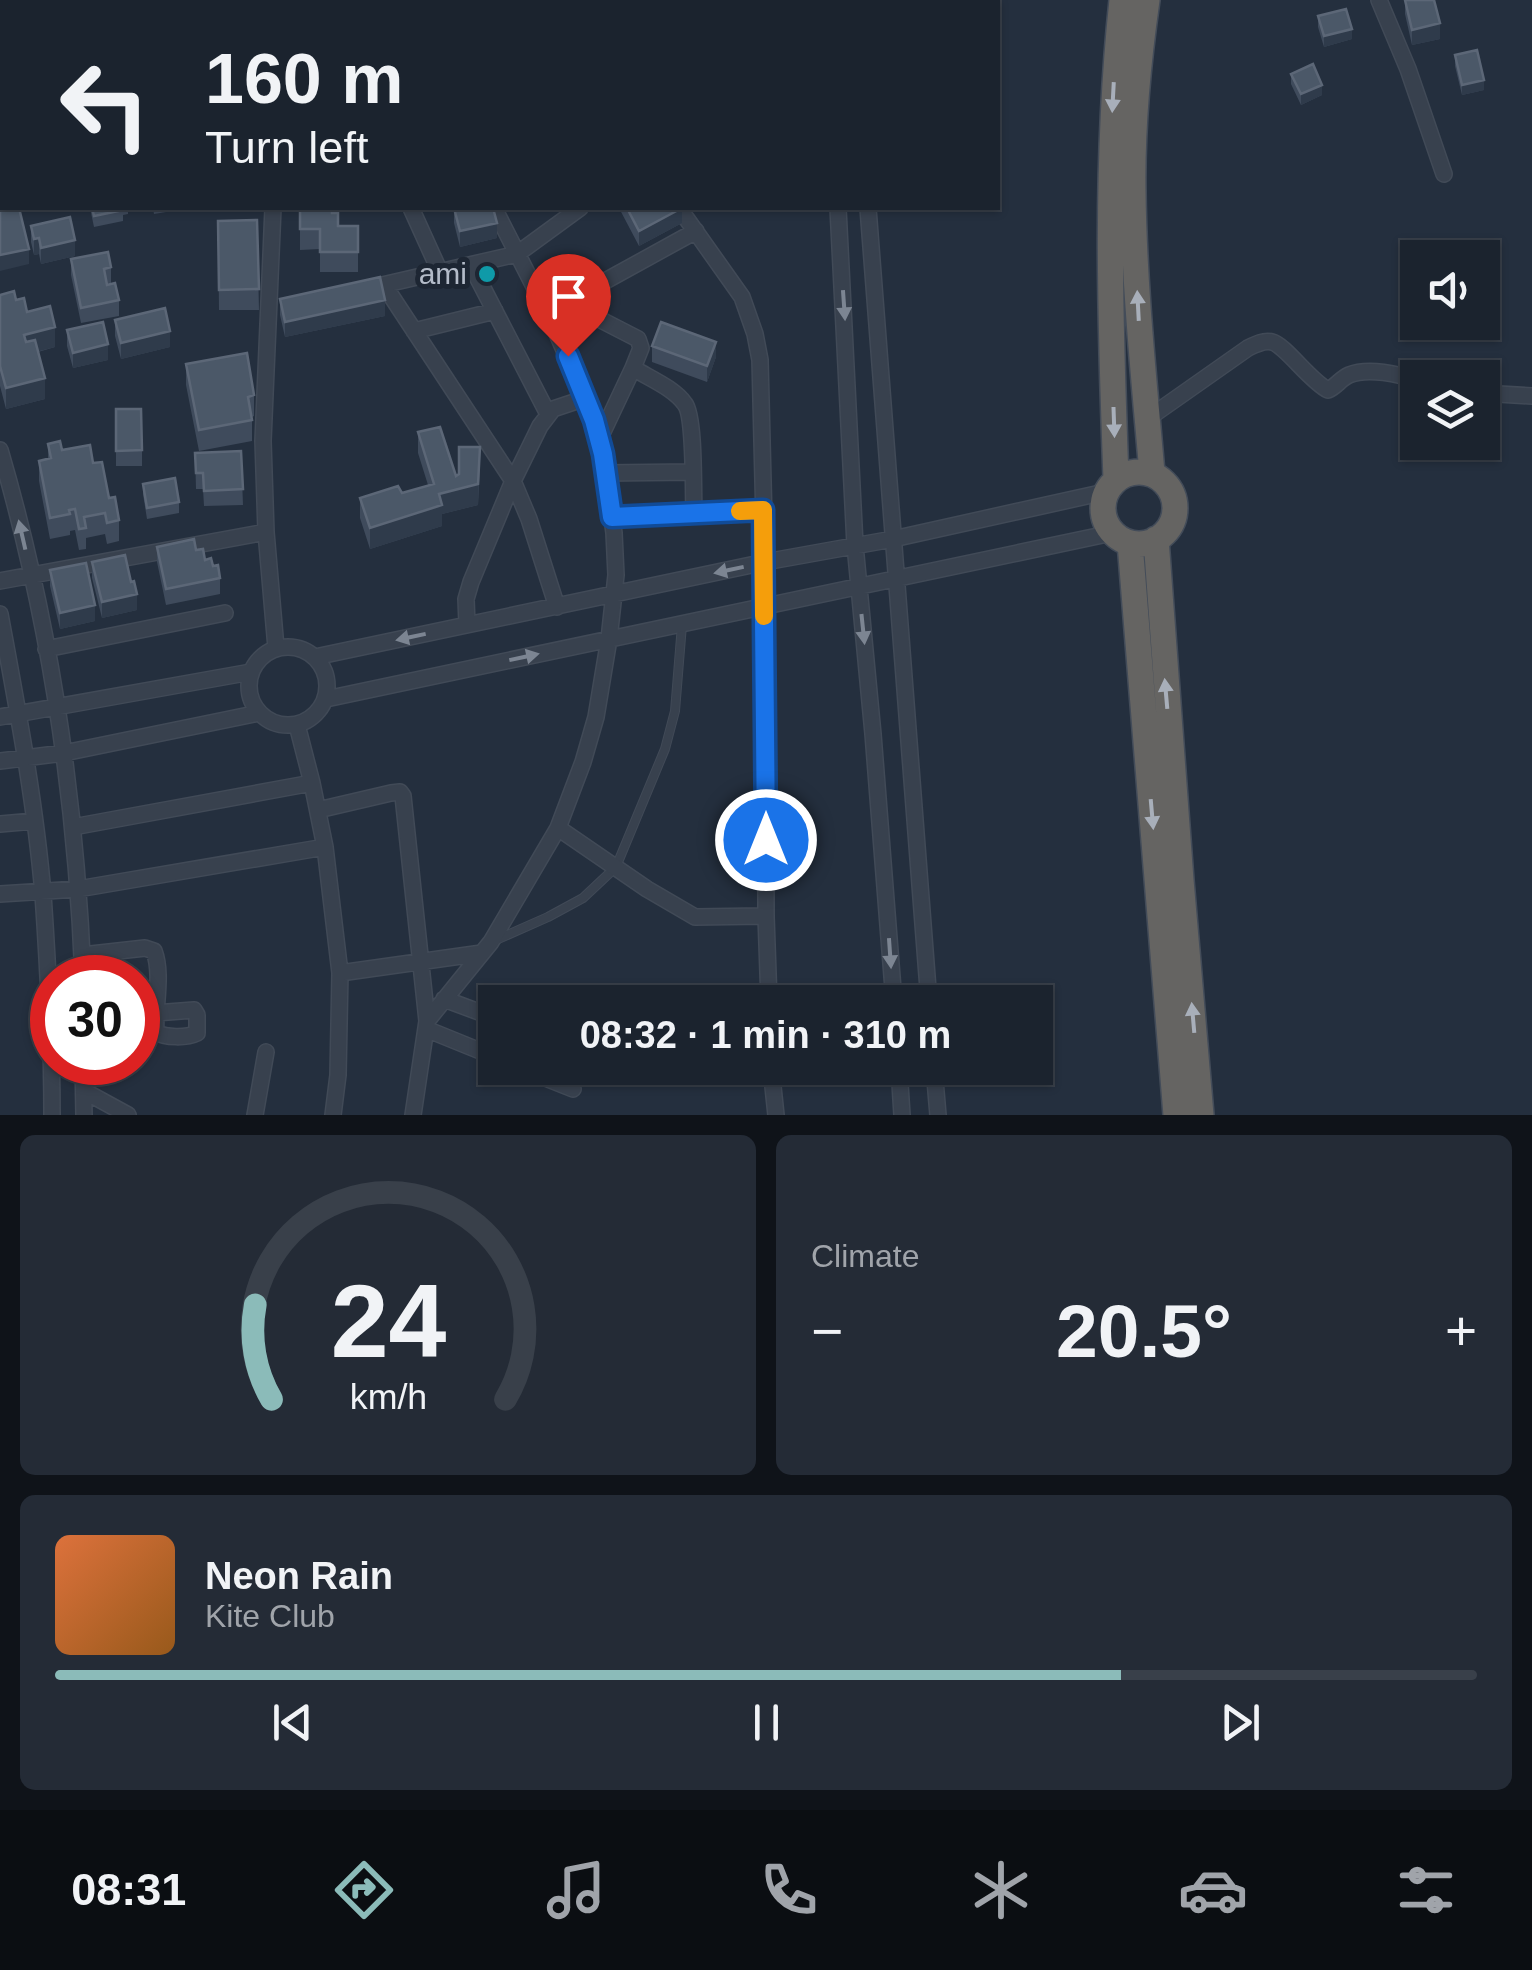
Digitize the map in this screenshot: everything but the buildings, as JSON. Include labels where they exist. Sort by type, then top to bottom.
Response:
[{"type":"highway","points":[[1122,0],[1110,146],[1111,485],[1102,514],[1133,538],[1180,880],[1201,1115]]},
{"type":"highway","points":[[1147,0],[1135,108],[1133,189],[1152,474]]},
{"type":"highway","points":[[1111,485],[1127,473],[1140,471],[1152,474],[1168,486],[1175,505],[1170,525],[1133,538]]},
{"type":"highway","points":[[1133,538],[1176,1115]]},
{"type":"street","points":[[1379,0],[1408,69],[1444,174]]},
{"type":"street","points":[[273,210],[263,441],[276,648]]},
{"type":"street","points":[[412,210],[440,272]]},
{"type":"street","points":[[426,1025],[486,947],[558,828],[592,736],[613,596],[616,556],[600,440],[586,398],[495,210]]},
{"type":"street","points":[[364,289],[517,254],[575,210]]},
{"type":"street","points":[[681,210],[742,297],[755,334],[762,382],[768,985]]},
{"type":"street","points":[[838,210],[855,544],[893,985]]},
{"type":"street","points":[[868,210],[928,985]]},
{"type":"street","points":[[547,313],[696,230]]},
{"type":"street","points":[[471,265],[548,414]]},
{"type":"street","points":[[384,284],[513,481],[556,607]]},
{"type":"street","points":[[566,302],[638,339],[641,348],[600,440]]},
{"type":"street","points":[[269,310],[288,306]]},
{"type":"street","points":[[414,331],[495,311]]},
{"type":"street","points":[[1147,419],[1248,348],[1266,342],[1276,343],[1328,390],[1343,378],[1362,372],[1400,376]]},
{"type":"street","points":[[634,368],[685,402],[690,419],[694,513]]},
{"type":"street","points":[[1500,394],[1532,396]]},
{"type":"street","points":[[467,625],[467,593],[513,481],[548,414],[586,398]]},
{"type":"street","points":[[0,450],[32,574],[58,709],[73,826],[82,954],[145,948],[155,955]]},
{"type":"street","points":[[606,473],[692,472]]},
{"type":"street","points":[[315,656],[893,539],[1111,485]]},
{"type":"street","points":[[612,517],[763,510]]},
{"type":"street","points":[[0,580],[266,532]]},
{"type":"street","points":[[326,699],[898,579],[1133,538]]},
{"type":"street","points":[[46,649],[224,613]]},
{"type":"street","points":[[0,614],[26,758],[42,891],[52,1115]]},
{"type":"street","points":[[297,647],[315,656],[327,676],[326,699],[320,710],[297,724],[277,724],[259,713],[249,694],[251,672],[266,654],[276,648],[297,647]]},
{"type":"street","points":[[0,718],[251,672]]},
{"type":"street","points":[[0,761],[64,753],[259,713]]},
{"type":"street","points":[[297,724],[325,847],[340,973],[333,1115]]},
{"type":"street","points":[[73,826],[312,783]]},
{"type":"street","points":[[318,810],[391,793],[404,796],[426,1025],[413,1115]]},
{"type":"street","points":[[0,824],[34,821]]},
{"type":"street","points":[[558,828],[695,917],[766,916]]},
{"type":"street","points":[[0,894],[78,889],[325,847]]},
{"type":"street","points":[[340,973],[486,947]]},
{"type":"street","points":[[444,999],[478,1012]]},
{"type":"street","points":[[426,1025],[478,1049]]},
{"type":"street","points":[[255,1115],[266,1052]]},
{"type":"street","points":[[84,1085],[84,1115]]},
{"type":"street","points":[[566,1085],[573,1089]]},
{"type":"street","points":[[773,1085],[776,1115]]},
{"type":"street","points":[[900,1085],[902,1115]]},
{"type":"street","points":[[935,1085],[938,1115]]},
{"type":"street","points":[[84,1091],[128,1115]]},
{"type":"lane","points":[[486,947],[583,898],[616,867],[646,800],[676,711],[682,625]]},
{"type":"slow traffic","points":[[740,511],[763,510],[764,616]]},
{"type":"place","name":"ami","points":[[487,274]]},
{"type":"route","points":[[568,356],[594,420],[612,517],[763,510],[766,840]]}]
